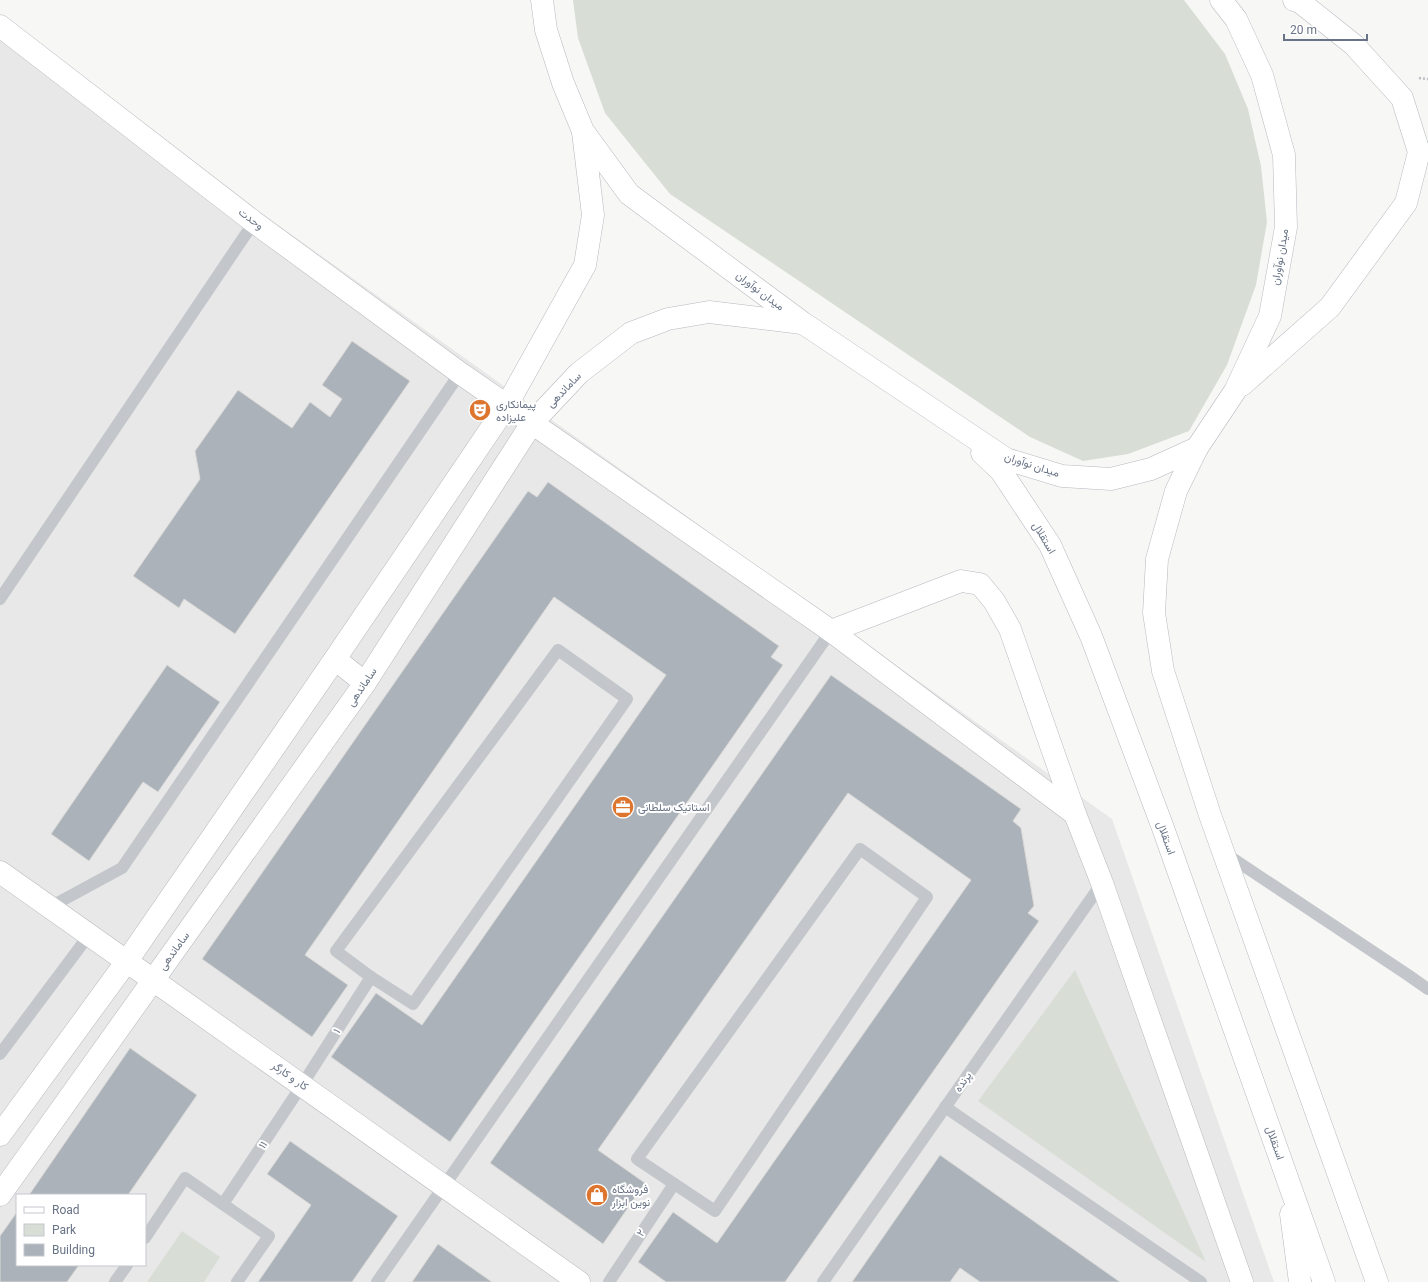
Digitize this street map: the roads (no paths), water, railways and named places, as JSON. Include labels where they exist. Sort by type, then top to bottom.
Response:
[{"type":"street","name":"میدان نوآوران","points":[[542,0],[546,30],[555,60],[583,131],[629,194],[803,323],[1006,459],[1062,476],[1112,478],[1151,469],[1196,448],[1235,391],[1270,316],[1286,227],[1284,155],[1262,75],[1236,19],[1221,0]]},
{"type":"street","points":[[1235,391],[1330,308],[1406,203],[1419,152],[1402,98],[1354,45],[1300,2],[1294,0]]},
{"type":"street","name":"وحدت","points":[[0,26],[254,222],[460,372],[831,631],[1075,814]]},
{"type":"street","points":[[0,1135],[127,961],[335,659],[507,405],[584,265],[593,216],[583,131]]},
{"type":"street","name":"ساماندهی","points":[[0,1195],[365,683],[532,423],[579,373],[631,333],[668,319],[709,312],[803,323]]},
{"type":"street","name":"استقلال","points":[[954,423],[1001,471],[1050,545],[1091,636],[1163,828],[1324,1282]]},
{"type":"street","points":[[1196,448],[1176,490],[1157,558],[1154,613],[1163,671],[1223,852],[1376,1282]]},
{"type":"street","points":[[831,631],[961,581],[980,584],[994,601],[1010,629],[1075,814],[1102,883],[1242,1282]]},
{"type":"street","points":[[335,659],[365,683]]},
{"type":"street","name":"کار و کارگر","points":[[0,872],[578,1282]]},
{"type":"street","points":[[1285,1172],[1300,1282]]},
{"type":"lane","points":[[0,599],[254,222]]},
{"type":"lane","points":[[50,907],[122,868],[460,372]]},
{"type":"lane","points":[[377,1282],[831,631]]},
{"type":"lane","points":[[558,650],[627,699],[413,1004],[371,977],[336,951],[558,650]]},
{"type":"lane","points":[[860,849],[927,897],[714,1211],[674,1184],[637,1159],[860,849]]},
{"type":"lane","points":[[1223,852],[1428,989]]},
{"type":"lane","name":"پرنده","points":[[823,1282],[1102,883]]},
{"type":"lane","points":[[0,1054],[89,935]]},
{"type":"lane","name":"۱","points":[[302,1086],[371,977]]},
{"type":"lane","name":"۱۱","points":[[224,1204],[302,1086]]},
{"type":"lane","points":[[945,1107],[1201,1282]]},
{"type":"lane","points":[[146,1236],[185,1178],[269,1236],[237,1282]]},
{"type":"lane","name":"۲","points":[[609,1282],[674,1184]]},
{"type":"lane","points":[[116,1282],[126,1266]]},
{"type":"place","name":"پیمانکاری علیزاده","points":[[480,410]]},
{"type":"place","name":"استاتیک سلطانی","points":[[623,807]]},
{"type":"place","name":"فروشگاه نوین ابزار","points":[[597,1195]]}]
